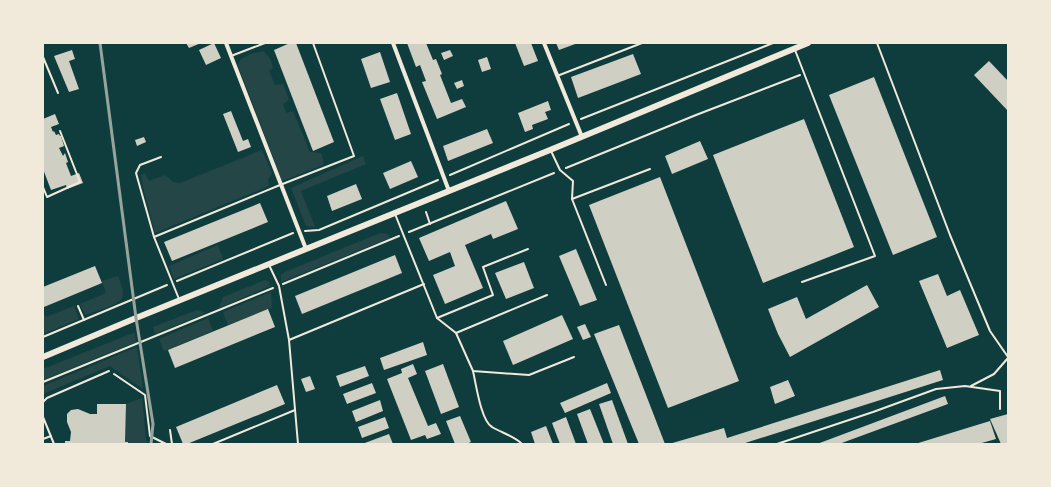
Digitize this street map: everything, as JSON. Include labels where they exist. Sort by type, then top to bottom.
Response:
[{"type":"main road","points":[[43,357],[808,43]]},
{"type":"street","points":[[226,43],[306,249]]},
{"type":"street","points":[[393,43],[449,191]]},
{"type":"street","points":[[544,43],[582,137]]},
{"type":"lane","points":[[231,56],[265,43]]},
{"type":"lane","points":[[154,237],[280,184],[354,156],[313,43]]},
{"type":"lane","points":[[557,76],[642,43]]},
{"type":"lane","points":[[877,43],[950,235],[990,331],[1008,357],[994,374],[970,387]]},
{"type":"lane","points":[[794,48],[875,256],[802,282]]},
{"type":"lane","points":[[43,56],[58,93]]},
{"type":"lane","points":[[43,187],[47,197],[80,182],[60,131]]},
{"type":"lane","points":[[550,150],[560,170],[573,181],[572,199],[606,285]]},
{"type":"lane","points":[[161,157],[140,166],[136,173],[154,237],[179,301]]},
{"type":"lane","points":[[572,199],[650,169]]},
{"type":"lane","points":[[395,213],[437,318],[456,332],[473,371],[481,409],[490,426],[509,435],[522,444]]},
{"type":"lane","points":[[437,318],[493,295],[483,267],[528,249]]},
{"type":"lane","points":[[269,264],[279,286],[289,340],[298,444]]},
{"type":"lane","points":[[289,340],[424,284]]},
{"type":"lane","points":[[456,332],[547,294]]},
{"type":"lane","points":[[473,371],[529,375],[574,357]]},
{"type":"lane","points":[[43,402],[47,398],[109,371]]},
{"type":"lane","points":[[777,444],[874,412],[936,389],[970,387],[1000,391],[1000,409]]},
{"type":"lane","points":[[213,444],[295,410]]},
{"type":"lane","points":[[43,417],[54,444]]},
{"type":"lane","points":[[170,430],[172,444]]},
{"type":"lane","points":[[43,439],[50,436]]},
{"type":"path","points":[[43,337],[299,231],[319,230],[576,122],[773,43]]},
{"type":"path","points":[[43,382],[560,170],[804,73]]},
{"type":"path","points":[[426,212],[430,224]]},
{"type":"path","points":[[78,306],[84,320]]},
{"type":"path","points":[[109,371],[145,395],[150,436],[166,444]]},
{"type":"shaded area","points":[[264,51],[271,60],[273,68],[269,71],[275,85],[283,84],[289,100],[283,104],[286,113],[293,111],[310,152],[321,153],[323,159],[323,165],[282,181],[238,65],[241,59],[250,54]]},
{"type":"shaded area","points":[[262,150],[272,173],[268,179],[269,186],[155,233],[141,175],[145,173],[149,181],[165,175],[173,182],[180,183]]},
{"type":"shaded area","points":[[363,156],[366,164],[301,191],[315,227],[306,226],[291,188]]},
{"type":"shaded area","points":[[380,233],[388,234],[390,238],[281,282],[281,275],[285,272]]},
{"type":"shaded area","points":[[218,245],[223,259],[174,279],[169,266]]},
{"type":"shaded area","points":[[118,276],[123,292],[120,301],[111,306],[85,315],[80,304],[106,293],[102,281]]},
{"type":"shaded area","points":[[265,280],[269,282],[270,286],[219,308],[223,297]]},
{"type":"shaded area","points":[[271,292],[272,308],[228,325],[223,312]]},
{"type":"shaded area","points":[[74,306],[79,319],[43,334],[43,312],[46,317]]},
{"type":"shaded area","points":[[197,310],[206,313],[155,334],[153,327]]},
{"type":"shaded area","points":[[208,318],[213,331],[164,351],[159,339]]},
{"type":"shaded area","points":[[133,333],[135,334],[136,342],[43,380],[43,369]]},
{"type":"shaded area","points":[[137,347],[143,389],[110,366],[43,394],[43,386]]},
{"type":"shaded area","points":[[142,398],[146,439],[148,444],[128,444],[125,442],[126,404]]},
{"type":"building","points":[[186,43],[201,43],[189,48]]},
{"type":"building","points":[[214,43],[221,58],[206,65],[199,50]]},
{"type":"building","points":[[290,43],[296,43],[334,142],[313,151],[274,50]]},
{"type":"building","points":[[407,43],[426,43],[433,60],[436,59],[442,74],[440,75],[451,103],[462,99],[466,107],[437,119],[422,82],[426,81],[420,65],[416,67]]},
{"type":"building","points":[[515,43],[531,43],[538,61],[524,66]]},
{"type":"building","points":[[556,43],[578,43],[559,50]]},
{"type":"building","points":[[72,50],[75,59],[69,61],[79,89],[69,92],[54,56]]},
{"type":"building","points":[[450,50],[453,56],[444,60],[441,53]]},
{"type":"building","points":[[380,52],[390,82],[371,88],[361,59]]},
{"type":"building","points":[[633,54],[641,74],[578,98],[571,77]]},
{"type":"building","points":[[487,57],[491,69],[482,72],[478,60]]},
{"type":"building","points":[[989,61],[1008,81],[1008,111],[974,75]]},
{"type":"building","points":[[874,77],[937,237],[893,255],[829,95]]},
{"type":"building","points":[[462,80],[464,86],[457,89],[454,83]]},
{"type":"building","points":[[397,93],[411,134],[395,140],[380,99]]},
{"type":"building","points":[[548,101],[551,110],[545,112],[548,119],[532,125],[533,129],[525,132],[518,113]]},
{"type":"building","points":[[231,111],[243,141],[248,139],[251,147],[238,152],[223,114]]},
{"type":"building","points":[[55,114],[59,124],[51,127],[56,135],[59,134],[61,136],[64,146],[59,148],[63,156],[65,153],[68,162],[66,163],[71,176],[79,173],[83,183],[67,189],[66,185],[51,190],[43,169],[43,119]]},
{"type":"building","points":[[804,119],[854,247],[763,283],[713,155]]},
{"type":"building","points":[[487,129],[493,143],[448,161],[443,146]]},
{"type":"building","points":[[144,137],[146,142],[137,146],[135,140]]},
{"type":"building","points":[[700,141],[708,159],[672,174],[665,156]]},
{"type":"building","points":[[411,161],[418,177],[390,189],[383,173]]},
{"type":"building","points":[[660,177],[739,381],[668,408],[589,205]]},
{"type":"building","points":[[356,184],[362,199],[332,211],[327,196]]},
{"type":"building","points":[[506,201],[518,229],[493,239],[491,234],[465,245],[483,288],[445,304],[433,275],[455,266],[450,252],[429,261],[419,238]]},
{"type":"building","points":[[260,203],[268,222],[172,261],[164,242]]},
{"type":"building","points":[[576,249],[597,300],[580,306],[559,256]]},
{"type":"building","points":[[395,255],[402,273],[302,314],[295,296]]},
{"type":"building","points":[[524,262],[534,288],[506,299],[495,273]]},
{"type":"building","points":[[95,266],[102,283],[44,307],[43,287]]},
{"type":"building","points":[[938,274],[947,296],[960,290],[979,335],[947,348],[919,281]]},
{"type":"building","points":[[867,285],[879,307],[790,357],[778,334],[768,309],[797,297],[806,319]]},
{"type":"building","points":[[268,309],[275,327],[175,368],[168,350]]},
{"type":"building","points":[[562,315],[573,339],[513,365],[503,341]]},
{"type":"building","points":[[585,324],[591,337],[583,340],[577,327]]},
{"type":"building","points":[[619,325],[665,444],[639,444],[594,334]]},
{"type":"building","points":[[423,342],[427,355],[384,370],[380,358]]},
{"type":"building","points":[[413,364],[417,374],[408,378],[428,426],[436,423],[441,434],[427,439],[425,435],[411,440],[387,379],[402,373],[401,369]]},
{"type":"building","points":[[443,364],[459,407],[441,414],[425,371]]},
{"type":"building","points":[[365,366],[369,376],[340,387],[336,376]]},
{"type":"building","points":[[940,370],[943,380],[742,444],[669,444],[724,428],[727,438]]},
{"type":"building","points":[[310,376],[315,389],[306,392],[301,379]]},
{"type":"building","points":[[788,380],[795,396],[775,404],[770,387]]},
{"type":"building","points":[[372,383],[376,393],[347,404],[343,394]]},
{"type":"building","points":[[607,383],[611,393],[565,413],[560,403]]},
{"type":"building","points":[[277,385],[285,404],[187,444],[183,444],[176,427]]},
{"type":"building","points":[[945,396],[948,404],[839,444],[817,444]]},
{"type":"building","points":[[380,400],[383,411],[356,422],[352,411]]},
{"type":"building","points":[[612,400],[628,444],[613,444],[599,404]]},
{"type":"building","points":[[97,404],[126,404],[125,442],[128,442],[128,444],[65,444],[65,441],[70,441],[71,432],[67,422],[67,414],[71,410],[78,409],[90,414],[97,414]]},
{"type":"building","points":[[590,409],[604,444],[588,444],[577,414]]},
{"type":"building","points":[[1008,414],[1008,444],[1001,444],[990,419]]},
{"type":"building","points":[[460,416],[471,442],[466,444],[455,444],[446,421]]},
{"type":"building","points":[[385,417],[389,428],[362,438],[358,427]]},
{"type":"building","points":[[566,417],[576,444],[560,444],[552,423]]},
{"type":"building","points":[[990,421],[996,439],[978,444],[915,444]]},
{"type":"building","points":[[546,426],[553,444],[535,444],[531,432]]},
{"type":"building","points":[[389,434],[393,444],[362,444]]},
{"type":"railway","points":[[100,43],[136,318],[153,424],[151,444]]}]
